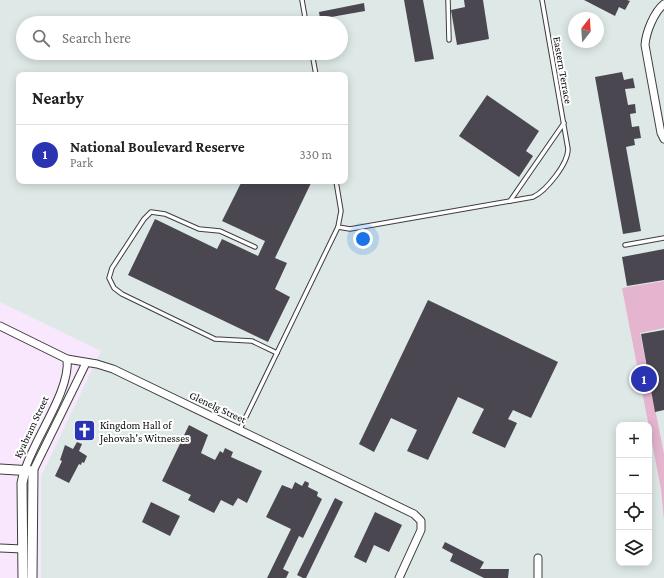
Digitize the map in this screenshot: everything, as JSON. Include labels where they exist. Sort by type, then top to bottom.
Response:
[{"type":"street","points":[[664,4],[648,30],[645,45],[661,132],[664,139]]},
{"type":"street","name":"Glenelg Street","points":[[0,326],[67,359],[97,364],[113,369],[414,514],[421,521],[421,530],[398,578]]},
{"type":"street","name":"Kyabram Street","points":[[32,578],[31,484],[29,470],[67,371],[67,359]]},
{"type":"street","name":"Kyabram Street","points":[[23,578],[22,483],[86,363]]},
{"type":"street","points":[[0,469],[29,470]]},
{"type":"street","points":[[0,548],[22,549]]},
{"type":"street","points":[[538,558],[538,578]]},
{"type":"lane","points":[[302,0],[305,16]]},
{"type":"lane","points":[[448,0],[449,40]]},
{"type":"lane","name":"Eastern Terrace","points":[[338,227],[350,228],[510,201],[533,196],[543,192],[566,158],[567,143],[542,0]]},
{"type":"lane","points":[[313,60],[315,72]]},
{"type":"lane","points":[[510,201],[564,123]]},
{"type":"lane","points":[[240,429],[342,218],[336,184]]},
{"type":"lane","points":[[255,247],[220,231],[199,229],[165,214],[151,212],[112,268],[109,278],[117,291],[127,297],[215,340],[252,341],[277,353]]},
{"type":"lane","points":[[625,245],[664,238]]},
{"type":"shaded area","points":[[0,0],[664,0],[664,578],[41,578],[41,476],[101,351],[0,302]]},
{"type":"shaded area","points":[[664,281],[664,328],[640,333],[664,454],[664,520],[661,489],[652,443],[652,422],[648,422],[622,288]]},
{"type":"building","points":[[404,0],[423,0],[434,59],[415,62]]},
{"type":"building","points":[[464,0],[483,0],[489,39],[457,45],[451,10],[465,7]]},
{"type":"building","points":[[584,0],[630,1],[625,10],[619,7],[615,16]]},
{"type":"building","points":[[364,3],[365,11],[337,16],[320,16],[319,12]]},
{"type":"building","points":[[622,72],[624,80],[633,78],[635,88],[625,89],[628,105],[635,104],[636,113],[630,114],[632,127],[639,126],[641,138],[634,139],[635,145],[626,147],[641,231],[623,234],[595,77]]},
{"type":"building","points":[[487,95],[539,131],[526,151],[533,156],[519,177],[459,136]]},
{"type":"building","points":[[240,184],[311,184],[275,258],[287,263],[275,289],[290,297],[268,342],[128,275],[155,219],[217,249],[222,239],[258,256],[265,241],[222,221]]},
{"type":"building","points":[[664,249],[664,280],[627,286],[622,257]]},
{"type":"building","points":[[428,300],[558,362],[531,418],[513,410],[508,419],[517,423],[505,448],[472,433],[484,409],[458,397],[428,460],[407,451],[417,430],[391,418],[374,452],[359,444]]},
{"type":"building","points":[[664,330],[664,410],[655,412],[641,334]]},
{"type":"building","points":[[189,425],[208,435],[201,453],[215,460],[220,451],[223,453],[225,448],[233,452],[231,457],[262,471],[247,503],[238,498],[233,506],[221,500],[214,513],[188,500],[191,495],[162,481]]},
{"type":"building","points":[[77,442],[82,444],[79,451],[87,456],[84,463],[82,462],[81,465],[79,464],[69,483],[55,476],[62,461],[60,460],[65,445],[73,449]]},
{"type":"building","points":[[305,481],[309,483],[308,487],[318,492],[317,496],[322,499],[303,538],[299,536],[283,569],[289,572],[286,578],[267,578],[291,529],[266,517],[282,485],[292,489],[295,482],[302,486]]},
{"type":"building","points":[[335,498],[343,502],[306,578],[303,578],[297,575]]},
{"type":"building","points":[[151,502],[180,516],[170,536],[142,522]]},
{"type":"building","points":[[375,512],[402,525],[389,552],[374,545],[366,563],[354,557]]},
{"type":"building","points":[[445,542],[484,562],[480,569],[509,569],[508,578],[484,578],[450,561],[453,554],[442,548]]},
{"type":"place","name":"National Boulevard Reserve","points":[[644,379]]},
{"type":"place","name":"Kingdom Hall of Jehovah's Witnesses","points":[[84,431]]}]
